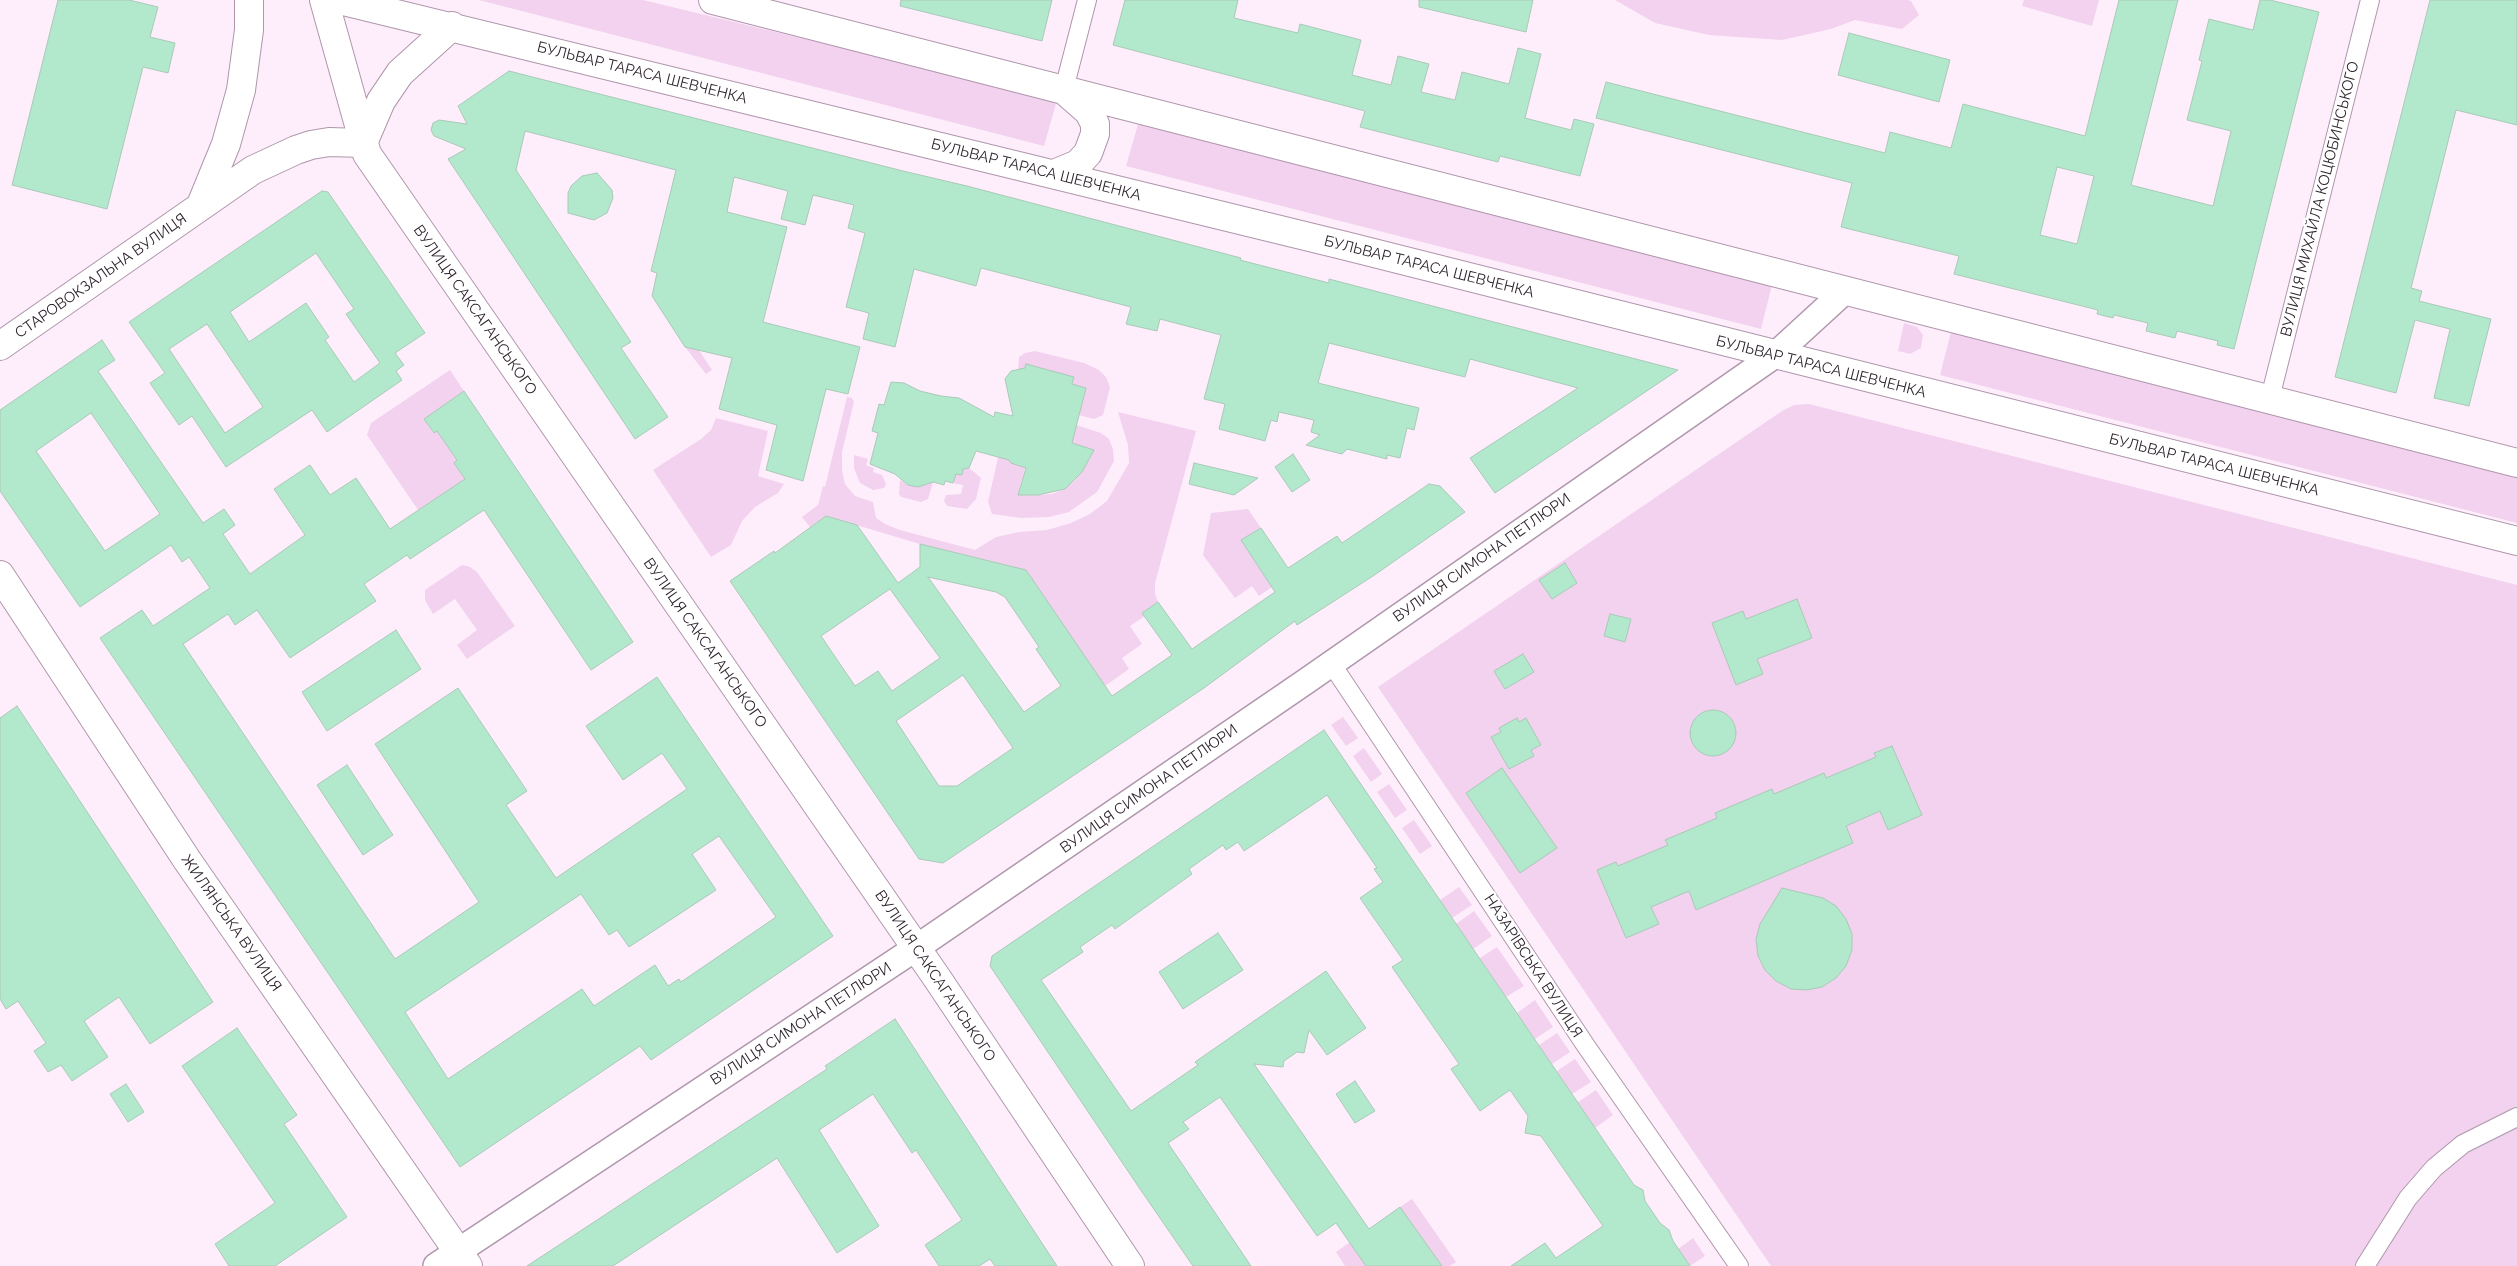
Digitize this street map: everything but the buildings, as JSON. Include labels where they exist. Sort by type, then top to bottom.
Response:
[{"type":"main road","name":"СТАРОВОКЗАЛЬНА ВУЛИЦЯ","points":[[201,205],[226,144],[241,90],[249,30],[248,0]]},
{"type":"main road","name":"ВУЛИЦЯ САКСАГАНСЬКОГО","points":[[324,0],[367,154],[916,948],[1130,1266]]},
{"type":"main road","name":"БУЛЬВАР ТАРАСА ШЕВЧЕНКА","points":[[339,0],[1054,174],[2517,541]]},
{"type":"main road","points":[[713,0],[2270,398],[2517,463]]},
{"type":"main road","points":[[363,143],[381,102],[400,73],[452,26]]},
{"type":"main road","points":[[1054,174],[1078,164],[1088,153],[1095,134],[1095,124],[1089,112],[1064,89]]},
{"type":"main road","name":"СТАРОВОКЗАЛЬНА ВУЛИЦЯ","points":[[0,346],[254,170],[296,150],[329,142],[363,143]]},
{"type":"main road","name":"ВУЛИЦЯ СИМОНА ПЕТЛЮРИ","points":[[454,1261],[916,948],[1775,355],[1846,290]]},
{"type":"main road","name":"ЖИЛЯНСЬКА ВУЛИЦЯ","points":[[0,575],[454,1261]]},
{"type":"street","points":[[1064,89],[1087,0]]},
{"type":"street","name":"ВУЛИЦЯ МИХАЙЛА КОЦЮБИНСЬКОГО","points":[[2270,398],[2370,0]]},
{"type":"street","name":"НАЗАРІВСЬКА ВУЛИЦЯ","points":[[1331,663],[1586,1046],[1739,1266]]},
{"type":"street","points":[[2365,1266],[2408,1198],[2434,1168],[2463,1144],[2517,1117]]},
{"type":"shaded area","points":[[479,0],[643,0],[1057,100],[1044,146]]},
{"type":"shaded area","points":[[1615,0],[1908,0],[1911,1],[1919,15],[1902,29],[1855,20],[1831,29],[1782,40],[1709,35],[1655,23]]},
{"type":"shaded area","points":[[2024,0],[2099,0],[2092,26],[2022,6]]},
{"type":"shaded area","points":[[1139,121],[1773,281],[1761,329],[1126,166]]},
{"type":"shaded area","points":[[1904,323],[1917,327],[1923,335],[1921,348],[1910,354],[1898,351]]},
{"type":"shaded area","points":[[1952,328],[2517,473],[2517,523],[1940,375]]},
{"type":"shaded area","points":[[685,347],[699,350],[712,370],[706,374]]},
{"type":"shaded area","points":[[1035,351],[1084,363],[1099,370],[1106,377],[1110,387],[1103,415],[1094,419],[1079,415],[1086,388],[1072,384],[1074,377],[1018,370],[1019,357],[1025,353]]},
{"type":"shaded area","points":[[450,370],[464,391],[424,419],[433,433],[437,431],[457,460],[454,463],[465,479],[418,510],[367,435],[371,423]]},
{"type":"shaded area","points":[[847,397],[852,398],[854,402],[842,452],[842,470],[845,484],[855,496],[873,502],[876,518],[885,524],[900,530],[975,550],[996,537],[1019,532],[1047,530],[1071,523],[1090,514],[1107,501],[1129,463],[1128,445],[1118,412],[1196,431],[1155,583],[1155,594],[1158,602],[1142,613],[1145,616],[1130,626],[1142,644],[1122,658],[1129,669],[1105,686],[1026,570],[920,544],[826,516],[810,527],[802,517],[818,505],[823,486],[825,487]]},
{"type":"shaded area","points":[[1809,404],[2517,585],[2517,1266],[1771,1266],[1378,687],[1782,411],[1794,405]]},
{"type":"shaded area","points":[[716,418],[768,431],[758,476],[784,484],[778,493],[755,507],[742,521],[731,545],[711,557],[653,470],[701,439],[711,430]]},
{"type":"shaded area","points":[[1076,425],[1101,433],[1109,439],[1113,449],[1114,461],[1097,492],[1069,512],[1049,517],[1021,518],[992,514],[988,502],[999,453],[1016,465],[1027,461],[1018,493],[1052,494],[1065,489],[1074,481],[1082,472],[1093,450],[1070,443]]},
{"type":"shaded area","points":[[854,455],[868,459],[866,465],[874,468],[873,472],[882,475],[886,484],[884,488],[873,490],[860,483],[854,468]]},
{"type":"shaded area","points":[[969,468],[981,478],[976,499],[967,509],[947,506],[944,501],[946,495],[961,494],[963,485],[953,483],[956,474],[962,475],[963,469]]},
{"type":"shaded area","points":[[900,480],[908,485],[918,487],[933,482],[928,499],[921,502],[901,497],[899,494]]},
{"type":"shaded area","points":[[1248,509],[1261,528],[1242,540],[1272,587],[1259,596],[1252,586],[1235,598],[1203,555],[1211,513]]},
{"type":"shaded area","points":[[462,565],[470,567],[477,572],[515,626],[467,659],[457,645],[477,630],[455,599],[433,614],[425,600],[425,590]]},
{"type":"shaded area","points":[[1343,717],[1358,738],[1346,746],[1331,725]]},
{"type":"shaded area","points":[[1364,748],[1382,774],[1371,782],[1353,756]]},
{"type":"shaded area","points":[[1389,784],[1407,810],[1395,818],[1377,792]]},
{"type":"shaded area","points":[[1414,820],[1432,846],[1420,854],[1402,828]]},
{"type":"shaded area","points":[[1459,887],[1472,905],[1452,918],[1440,900]]},
{"type":"shaded area","points":[[1474,911],[1492,936],[1473,949],[1456,924]]},
{"type":"shaded area","points":[[1497,947],[1524,986],[1506,997],[1480,958]]},
{"type":"shaded area","points":[[1535,1000],[1553,1027],[1535,1039],[1517,1013]]},
{"type":"shaded area","points":[[1557,1033],[1570,1052],[1552,1064],[1539,1045]]},
{"type":"shaded area","points":[[1575,1059],[1591,1082],[1572,1094],[1557,1071]]},
{"type":"shaded area","points":[[1596,1090],[1613,1115],[1595,1128],[1578,1102]]},
{"type":"shaded area","points":[[1412,1199],[1456,1262],[1450,1266],[1442,1266],[1400,1207]]},
{"type":"shaded area","points":[[1693,1238],[1705,1256],[1690,1266],[1678,1249]]},
{"type":"shaded area","points":[[1350,1242],[1366,1266],[1345,1266],[1336,1252]]}]
